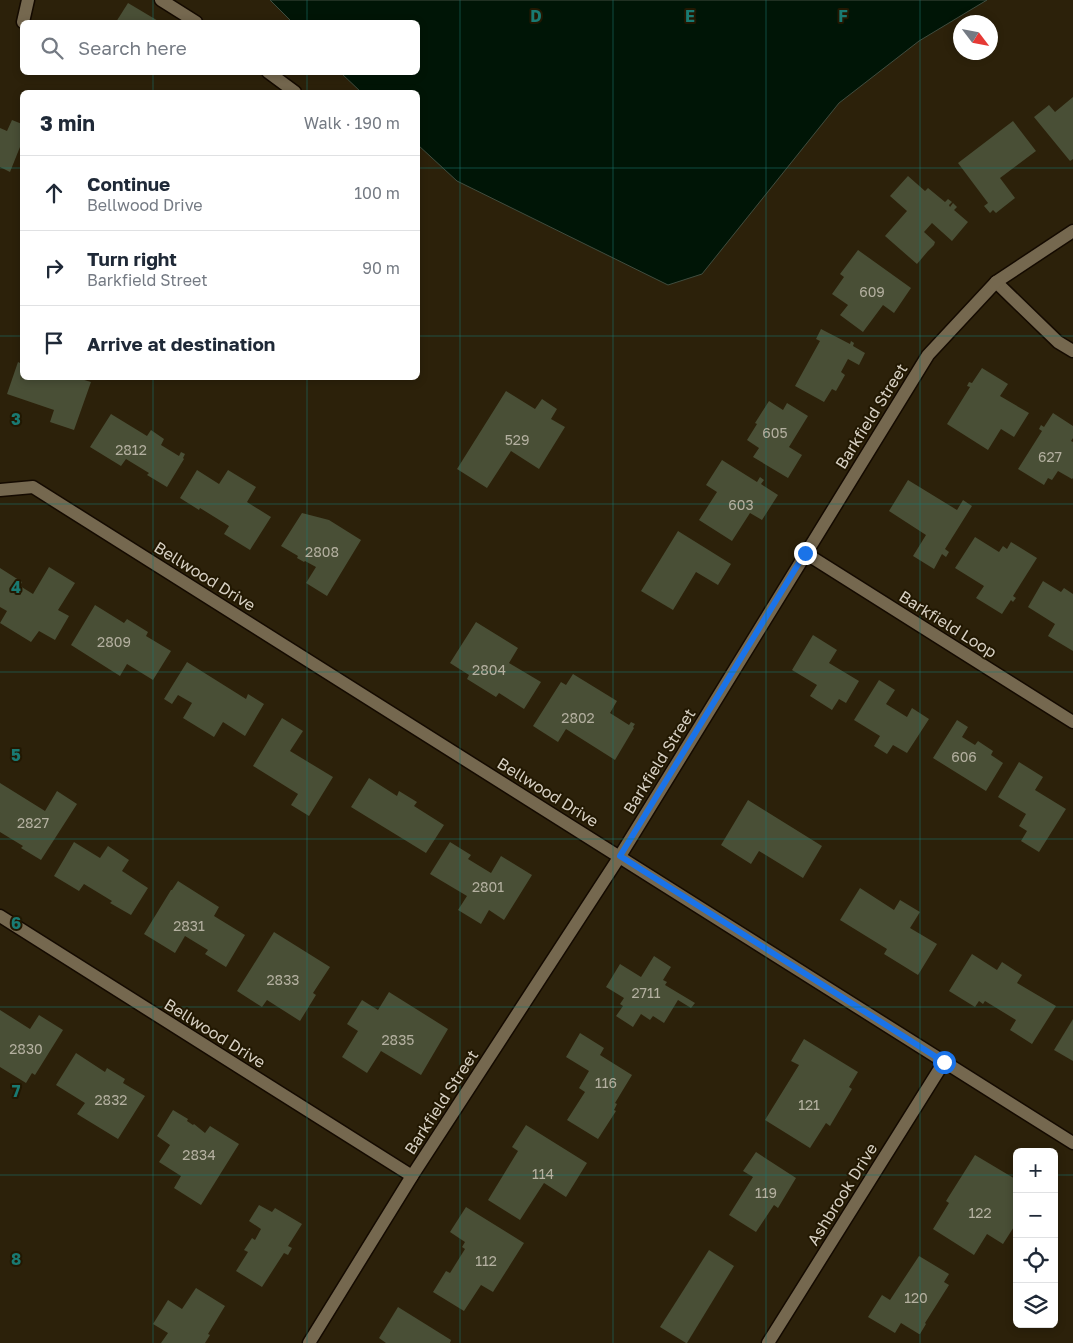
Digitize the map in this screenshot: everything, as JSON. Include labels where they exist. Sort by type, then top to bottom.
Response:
[{"type":"street","points":[[23,20],[28,0]]},
{"type":"street","points":[[161,0],[193,20]]},
{"type":"street","points":[[272,75],[292,90]]},
{"type":"street","name":"Barkfield Street","points":[[309,1343],[412,1176],[620,856],[928,355],[996,282],[1073,231]]},
{"type":"street","points":[[996,282],[1058,342],[1073,351]]},
{"type":"street","name":"Bellwood Drive","points":[[0,490],[33,487],[1073,1143]]},
{"type":"street","name":"Barkfield Loop","points":[[805,553],[1073,722]]},
{"type":"street","name":"Bellwood Drive","points":[[0,916],[412,1176]]},
{"type":"street","name":"Ashbrook Drive","points":[[768,1343],[944,1062]]},
{"type":"shaded area","points":[[270,0],[987,0],[962,15],[953,15],[953,20],[919,41],[839,103],[702,274],[668,285],[457,181],[420,147],[420,90],[359,90],[343,75],[420,75],[420,20],[290,20]]},
{"type":"building","points":[[128,3],[157,20],[117,20]]},
{"type":"building","points":[[1073,97],[1073,159],[1070,161],[1034,117],[1049,105],[1055,112]]},
{"type":"building","points":[[12,120],[20,123],[20,147],[10,172],[0,167],[0,128],[7,131]]},
{"type":"building","points":[[1013,121],[1036,151],[1000,178],[1015,198],[996,213],[993,210],[990,213],[984,206],[988,203],[958,163]]},
{"type":"building","points":[[908,176],[925,191],[928,188],[945,202],[948,199],[952,202],[949,205],[950,207],[953,203],[957,207],[954,210],[968,222],[952,241],[932,223],[924,232],[935,242],[934,245],[917,264],[885,236],[907,211],[890,196]]},
{"type":"building","points":[[858,250],[911,288],[894,313],[883,305],[863,332],[840,315],[848,305],[832,294],[844,277],[840,274]]},
{"type":"building","points":[[821,329],[850,344],[851,341],[854,343],[853,346],[865,353],[859,365],[848,359],[841,372],[845,375],[836,391],[832,389],[824,402],[795,386],[820,341],[816,339]]},
{"type":"building","points":[[18,362],[20,363],[20,380],[84,380],[91,382],[74,430],[50,422],[54,410],[7,394]]},
{"type":"building","points":[[982,368],[1008,384],[1000,396],[1029,413],[1014,437],[1001,429],[988,450],[947,424],[970,387],[967,386],[969,382],[972,383]]},
{"type":"building","points":[[506,391],[535,409],[542,399],[557,409],[551,419],[565,427],[539,469],[511,451],[487,488],[457,469]]},
{"type":"building","points":[[769,401],[783,410],[787,403],[808,416],[789,447],[802,455],[788,478],[753,457],[759,448],[747,440]]},
{"type":"building","points":[[1053,413],[1073,426],[1073,438],[1071,441],[1073,442],[1073,478],[1058,471],[1052,480],[1048,478],[1044,485],[1018,469],[1042,431],[1039,429],[1041,425],[1044,427]]},
{"type":"building","points":[[111,414],[147,436],[151,430],[164,439],[161,445],[179,456],[181,452],[185,454],[184,459],[167,487],[126,459],[121,466],[90,447]]},
{"type":"building","points":[[722,460],[757,482],[760,477],[764,480],[761,484],[778,495],[762,520],[750,513],[732,541],[699,520],[717,492],[706,485]]},
{"type":"building","points":[[197,470],[219,484],[228,470],[256,487],[247,502],[271,517],[250,550],[224,534],[229,526],[180,498]]},
{"type":"building","points":[[908,480],[957,510],[963,500],[972,506],[945,549],[949,552],[946,557],[942,554],[934,569],[913,556],[926,535],[889,511]]},
{"type":"building","points":[[302,513],[329,520],[361,540],[327,596],[306,583],[316,567],[297,558],[298,556],[281,546]]},
{"type":"building","points":[[678,531],[731,564],[718,585],[696,572],[673,610],[641,591]]},
{"type":"building","points":[[975,537],[999,552],[1003,546],[1007,549],[1011,542],[1037,558],[1013,596],[1016,598],[1013,602],[1011,600],[1002,614],[976,598],[984,586],[955,568]]},
{"type":"building","points":[[49,567],[75,583],[58,610],[69,616],[55,640],[39,631],[31,642],[0,623],[7,611],[0,607],[0,568],[22,582],[20,586],[33,594]]},
{"type":"building","points":[[1043,581],[1061,592],[1064,588],[1073,594],[1073,651],[1048,636],[1055,624],[1028,607]]},
{"type":"building","points":[[95,605],[124,623],[127,619],[148,632],[146,636],[171,651],[153,680],[127,664],[120,676],[71,645]]},
{"type":"building","points":[[476,622],[518,648],[509,663],[541,682],[524,709],[499,693],[496,697],[467,679],[469,675],[450,663]]},
{"type":"building","points":[[813,635],[837,650],[829,663],[859,681],[846,703],[839,699],[832,710],[810,696],[817,685],[792,670]]},
{"type":"building","points":[[187,662],[246,699],[248,694],[264,704],[245,736],[223,722],[214,737],[183,718],[192,703],[178,695],[172,704],[164,699]]},
{"type":"building","points":[[573,674],[617,701],[610,713],[629,725],[631,722],[635,724],[615,760],[566,729],[558,742],[533,726],[561,682],[566,685]]},
{"type":"building","points":[[879,680],[895,690],[886,704],[907,717],[912,708],[929,719],[907,753],[893,745],[887,754],[874,746],[880,736],[854,720]]},
{"type":"building","points":[[282,718],[303,731],[290,751],[333,777],[309,816],[291,805],[298,794],[253,766]]},
{"type":"building","points":[[957,720],[968,727],[962,737],[975,745],[978,741],[993,751],[991,755],[1003,763],[986,791],[933,758]]},
{"type":"building","points":[[1019,762],[1043,777],[1035,790],[1066,809],[1039,852],[1021,841],[1027,831],[1019,826],[1026,814],[998,797]]},
{"type":"building","points":[[369,778],[397,796],[399,791],[417,802],[414,806],[444,825],[426,853],[351,807]]},
{"type":"building","points":[[0,783],[45,811],[57,791],[77,804],[41,860],[0,832]]},
{"type":"building","points":[[748,800],[822,846],[803,878],[759,851],[751,864],[721,845]]},
{"type":"building","points":[[74,842],[100,858],[108,846],[129,860],[122,871],[148,888],[131,915],[110,903],[112,901],[84,884],[79,891],[54,876]]},
{"type":"building","points":[[450,842],[471,855],[468,859],[491,873],[501,856],[532,875],[504,920],[489,910],[481,924],[458,910],[467,896],[430,874]]},
{"type":"building","points":[[178,881],[219,907],[214,916],[245,935],[226,967],[205,954],[208,950],[185,936],[175,953],[144,934]]},
{"type":"building","points":[[860,888],[894,910],[900,900],[920,912],[910,928],[937,944],[918,975],[884,954],[887,949],[840,920]]},
{"type":"building","points":[[274,932],[330,967],[313,993],[316,995],[300,1021],[267,1000],[262,1007],[237,991]]},
{"type":"building","points":[[972,954],[997,970],[1002,962],[1022,975],[1017,983],[1056,1006],[1032,1044],[1010,1030],[1016,1020],[985,1001],[983,1004],[979,1001],[975,1007],[949,991]]},
{"type":"building","points":[[654,956],[671,967],[663,980],[667,982],[665,985],[695,1003],[691,1008],[678,1000],[664,1023],[653,1016],[650,1020],[641,1014],[633,1027],[616,1016],[623,1006],[620,1004],[624,998],[606,987],[620,964],[641,977]]},
{"type":"building","points":[[389,992],[448,1029],[421,1075],[381,1051],[367,1073],[342,1057],[358,1031],[347,1024],[362,1000],[378,1010]]},
{"type":"building","points":[[0,1010],[30,1029],[39,1015],[63,1030],[35,1075],[32,1073],[26,1083],[0,1067]]},
{"type":"building","points":[[1073,1019],[1073,1061],[1054,1050]]},
{"type":"building","points":[[580,1033],[604,1048],[600,1055],[632,1075],[615,1103],[617,1104],[614,1110],[616,1111],[598,1139],[567,1120],[585,1092],[579,1088],[589,1071],[566,1057]]},
{"type":"building","points":[[804,1039],[858,1072],[849,1087],[852,1089],[830,1126],[826,1123],[810,1148],[765,1120],[799,1065],[791,1061]]},
{"type":"building","points":[[76,1053],[105,1072],[107,1068],[125,1079],[123,1083],[145,1096],[118,1139],[77,1114],[85,1103],[56,1085]]},
{"type":"building","points":[[173,1110],[205,1133],[210,1126],[239,1144],[201,1205],[174,1188],[181,1176],[159,1162],[170,1145],[157,1136]]},
{"type":"building","points":[[526,1125],[587,1163],[566,1197],[544,1183],[520,1220],[488,1200],[518,1151],[512,1147]]},
{"type":"building","points":[[756,1152],[796,1178],[778,1208],[774,1205],[756,1232],[729,1215],[753,1177],[743,1171]]},
{"type":"building","points":[[975,1155],[1013,1178],[1013,1228],[1003,1244],[987,1234],[974,1255],[933,1229],[949,1203],[946,1201]]},
{"type":"building","points":[[259,1205],[272,1212],[275,1208],[302,1224],[288,1246],[292,1248],[288,1255],[284,1253],[262,1287],[236,1271],[248,1252],[244,1250],[252,1238],[255,1240],[261,1229],[249,1221]]},
{"type":"building","points":[[466,1207],[524,1243],[493,1292],[481,1285],[464,1311],[433,1292],[446,1271],[450,1273],[465,1249],[462,1247],[465,1242],[450,1232]]},
{"type":"building","points":[[709,1250],[734,1266],[686,1343],[660,1327]]},
{"type":"building","points":[[919,1256],[949,1274],[944,1282],[949,1285],[920,1334],[901,1323],[895,1333],[868,1317],[882,1295],[890,1300]]},
{"type":"building","points":[[196,1288],[225,1306],[208,1334],[210,1335],[205,1343],[161,1343],[168,1333],[153,1324],[168,1300],[182,1309]]},
{"type":"building","points":[[398,1307],[451,1340],[450,1343],[386,1343],[379,1338]]},
{"type":"route","points":[[805,553],[620,856],[944,1062]]}]
